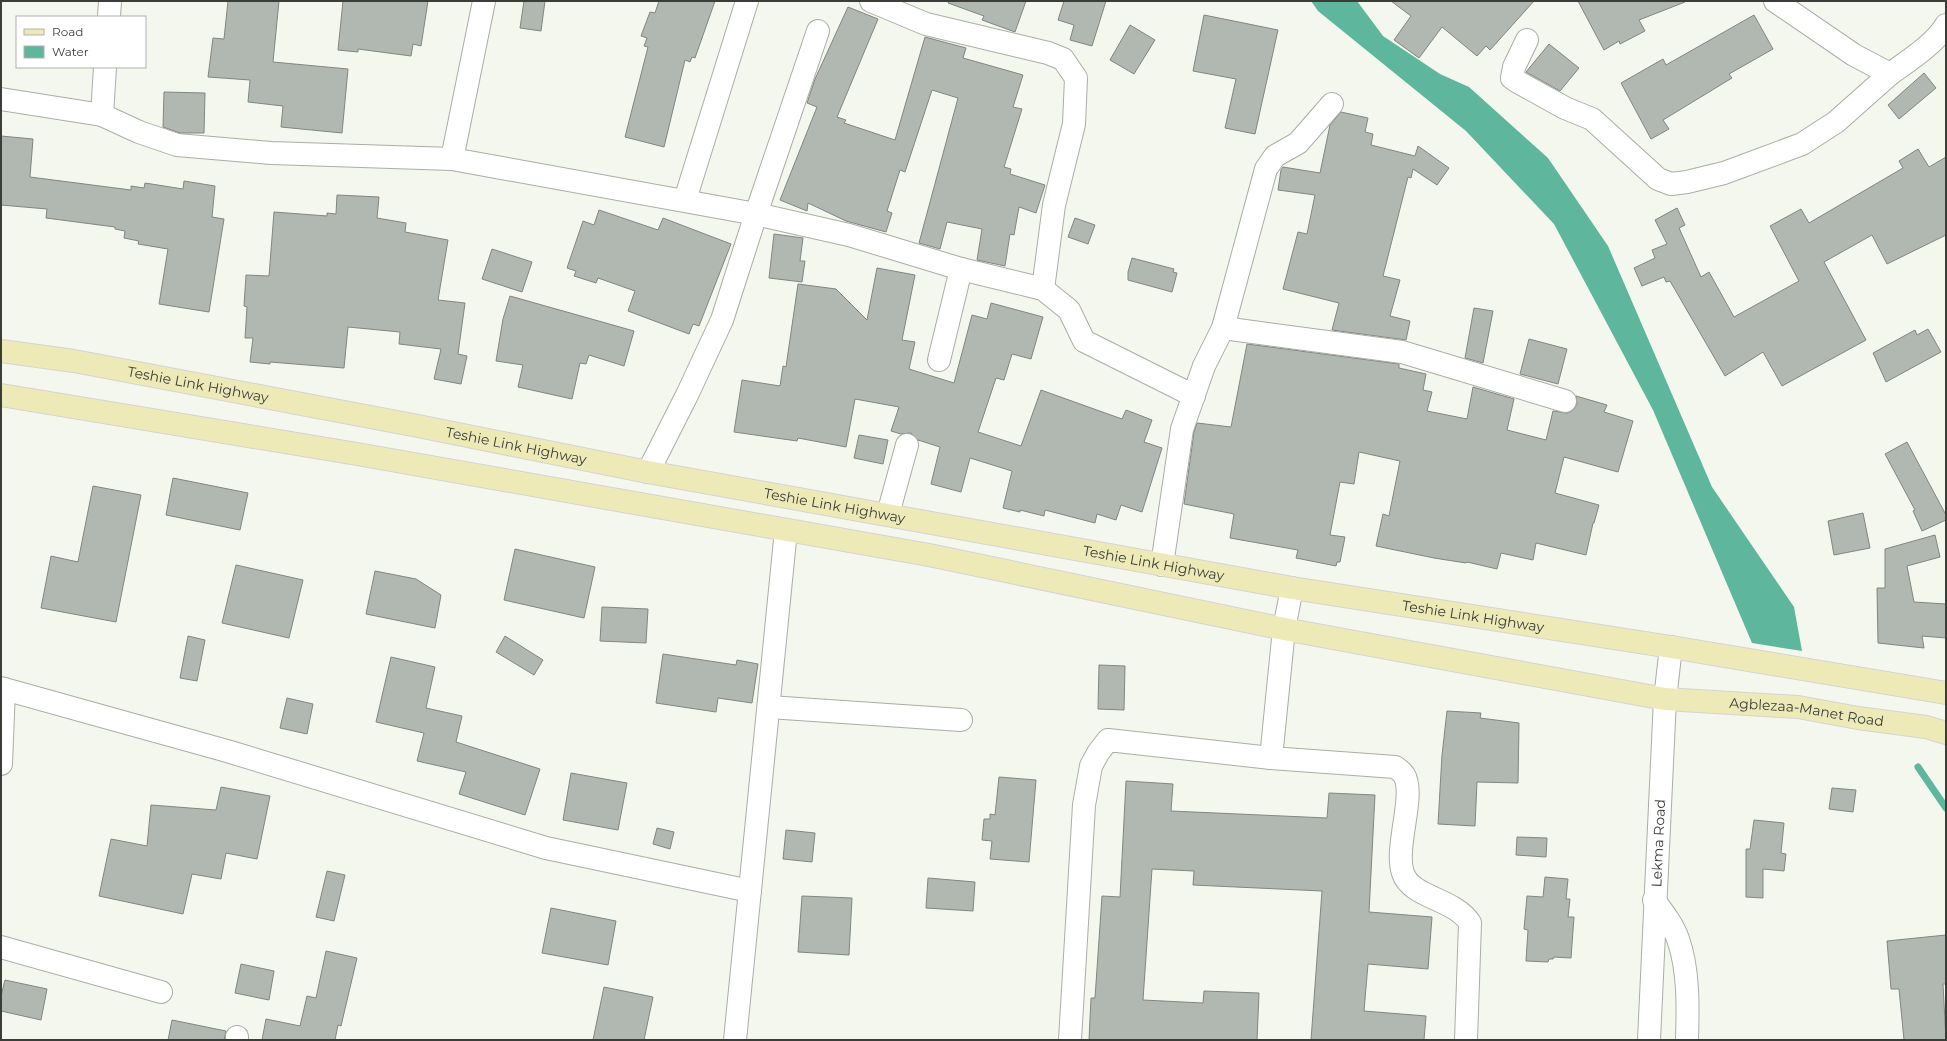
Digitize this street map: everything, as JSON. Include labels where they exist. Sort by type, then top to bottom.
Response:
[{"type":"main road","name":"Teshie Link Highway","points":[[1,351],[90,364],[418,426],[648,472],[888,514],[1162,565],[1292,588],[1671,647]]},
{"type":"main road","points":[[1,395],[274,439],[929,555],[1284,629],[1665,699]]},
{"type":"main road","points":[[1671,647],[1946,693]]},
{"type":"main road","name":"Agblezaa-Manet Road","points":[[1665,699],[1798,707],[1858,718],[1926,727],[1946,733]]},
{"type":"street","points":[[108,16],[110,1]]},
{"type":"street","points":[[452,159],[484,1]]},
{"type":"street","points":[[685,200],[747,1]]},
{"type":"street","points":[[871,1],[926,24],[1048,53],[1062,59],[1076,78],[1074,124],[1054,205],[1043,289]]},
{"type":"street","points":[[1775,1],[1854,55],[1890,74]]},
{"type":"street","points":[[648,472],[687,395],[722,320],[818,31]]},
{"type":"street","points":[[1527,40],[1514,67],[1512,78],[1565,108],[1592,119],[1658,180],[1671,184],[1724,173],[1802,144],[1836,122],[1890,74],[1910,60],[1945,31]]},
{"type":"street","points":[[102,115],[105,68]]},
{"type":"street","points":[[1,99],[102,115],[139,132],[177,145],[271,153],[452,159],[685,200],[849,235],[961,269],[1043,289],[1069,310],[1084,341],[1194,396]]},
{"type":"street","points":[[1162,565],[1182,429],[1204,366],[1223,328],[1266,168],[1275,156],[1298,143],[1332,104]]},
{"type":"street","points":[[940,360],[961,269]]},
{"type":"street","points":[[1223,328],[1402,352],[1565,401]]},
{"type":"street","points":[[888,514],[907,445]]},
{"type":"street","points":[[735,1040],[786,530]]},
{"type":"street","points":[[1271,758],[1284,629],[1292,588]]},
{"type":"street","name":"Lekma Road","points":[[1649,1040],[1654,900],[1665,699],[1671,647]]},
{"type":"street","points":[[1,764],[3,688],[226,751],[546,848],[750,891]]},
{"type":"street","points":[[769,707],[960,720]]},
{"type":"street","points":[[1070,1040],[1084,805],[1091,766],[1098,753],[1108,740],[1271,758],[1395,767],[1404,775],[1408,787],[1400,861],[1403,874],[1409,884],[1419,891],[1442,900],[1464,914],[1470,923],[1466,1040]]},
{"type":"street","points":[[1654,900],[1667,917],[1678,940],[1688,989],[1687,1040]]},
{"type":"street","points":[[1,947],[161,992]]},
{"type":"water","points":[[1311,1],[1357,1],[1383,36],[1440,74],[1469,87],[1548,158],[1608,246],[1712,487],[1794,607],[1802,651],[1752,643],[1653,410],[1554,224],[1466,131],[1318,11]]},
{"type":"building","points":[[228,1],[279,1],[273,62],[348,69],[342,133],[281,127],[283,106],[248,102],[250,80],[208,77],[213,38],[224,39]]},
{"type":"building","points":[[343,1],[428,1],[421,46],[413,44],[411,56],[358,49],[358,52],[338,50]]},
{"type":"building","points":[[524,1],[545,1],[541,31],[520,28]]},
{"type":"building","points":[[659,1],[715,1],[695,58],[692,57],[690,62],[685,60],[664,147],[625,137],[648,47],[644,46],[647,38],[641,36],[650,12],[655,13]]},
{"type":"building","points":[[949,1],[1026,1],[1015,32],[982,20],[984,16],[948,3]]},
{"type":"building","points":[[1064,1],[1106,1],[1092,46],[1070,40],[1074,25],[1058,20]]},
{"type":"building","points":[[1391,1],[1534,1],[1490,50],[1486,46],[1477,56],[1442,27],[1419,58],[1394,40],[1411,16]]},
{"type":"building","points":[[1578,1],[1685,2],[1639,20],[1645,31],[1620,44],[1619,41],[1604,50]]},
{"type":"building","points":[[848,7],[878,19],[837,117],[846,120],[844,123],[895,140],[925,37],[966,48],[963,58],[1023,75],[1013,107],[1022,109],[1004,167],[1011,169],[1010,174],[1045,185],[1036,213],[1019,207],[1014,235],[1010,234],[1005,266],[977,260],[982,229],[947,222],[940,249],[919,243],[958,98],[932,90],[905,172],[900,170],[887,211],[892,213],[886,232],[846,221],[808,203],[807,211],[780,200],[817,107],[807,103],[815,79]]},
{"type":"building","points":[[1204,15],[1278,30],[1255,134],[1225,128],[1236,79],[1193,71]]},
{"type":"building","points":[[1754,15],[1773,49],[1729,74],[1732,78],[1663,120],[1669,129],[1651,139],[1621,83],[1663,59],[1666,65]]},
{"type":"building","points":[[1130,25],[1155,40],[1134,74],[1110,60]]},
{"type":"building","points":[[1549,44],[1579,68],[1560,91],[1526,72]]},
{"type":"building","points":[[1924,73],[1936,88],[1899,119],[1888,105]]},
{"type":"building","points":[[164,92],[205,93],[204,133],[180,133],[163,127]]},
{"type":"building","points":[[1341,112],[1368,118],[1365,132],[1373,134],[1371,145],[1415,156],[1418,146],[1449,168],[1437,185],[1413,169],[1411,178],[1408,177],[1383,276],[1400,280],[1390,316],[1410,321],[1406,340],[1332,330],[1339,303],[1283,289],[1298,232],[1307,234],[1315,195],[1278,190],[1281,170],[1283,167],[1320,173],[1330,125]]},
{"type":"building","points":[[1,136],[33,139],[30,177],[131,190],[131,186],[144,188],[145,183],[183,189],[184,181],[215,186],[212,217],[224,219],[209,312],[159,304],[168,249],[138,244],[139,241],[124,238],[125,231],[115,229],[115,227],[46,218],[47,209],[1,205]]},
{"type":"building","points":[[1918,149],[1929,167],[1946,157],[1946,235],[1887,264],[1872,235],[1824,262],[1866,340],[1782,386],[1763,352],[1725,376],[1670,281],[1666,282],[1664,277],[1642,286],[1634,268],[1655,258],[1652,250],[1667,244],[1655,220],[1677,208],[1685,225],[1679,228],[1701,277],[1709,272],[1734,317],[1799,281],[1770,226],[1801,209],[1809,223],[1903,168],[1899,161]]},
{"type":"building","points":[[337,195],[379,197],[377,218],[406,223],[405,232],[448,240],[438,300],[465,303],[458,354],[467,356],[461,384],[434,379],[441,349],[399,344],[400,332],[348,327],[344,368],[270,362],[270,364],[250,362],[253,338],[245,338],[247,307],[244,306],[246,275],[269,276],[274,212],[327,216],[327,213],[336,214]]},
{"type":"building","points":[[599,210],[658,230],[663,218],[731,244],[699,326],[693,324],[689,334],[628,311],[635,291],[598,278],[596,283],[574,276],[576,271],[567,268],[583,221],[594,225]]},
{"type":"building","points":[[1075,218],[1095,225],[1088,244],[1068,237]]},
{"type":"building","points":[[774,234],[803,238],[800,261],[805,261],[802,282],[769,278]]},
{"type":"building","points":[[492,249],[532,262],[522,292],[482,279]]},
{"type":"building","points":[[1132,258],[1174,269],[1173,272],[1177,273],[1172,292],[1128,280],[1128,272]]},
{"type":"building","points":[[877,268],[915,275],[902,340],[915,342],[909,369],[954,383],[972,315],[987,319],[991,303],[1043,317],[1031,359],[1012,354],[1004,380],[996,378],[978,432],[1021,446],[1041,390],[1122,419],[1126,410],[1152,420],[1144,442],[1162,448],[1142,512],[1121,505],[1116,520],[1097,514],[1095,523],[1045,510],[1044,516],[1020,510],[1020,512],[1003,508],[1012,471],[970,458],[961,492],[931,484],[940,447],[918,440],[911,433],[901,434],[891,431],[899,407],[855,399],[846,447],[798,438],[797,441],[734,432],[742,380],[780,386],[783,366],[786,367],[798,284],[836,289],[867,320]]},
{"type":"building","points":[[510,296],[634,331],[624,366],[589,355],[586,364],[580,363],[572,399],[518,387],[523,365],[496,361],[503,319]]},
{"type":"building","points":[[1474,308],[1493,311],[1483,363],[1465,358]]},
{"type":"building","points":[[1928,329],[1941,352],[1886,382],[1873,353],[1915,330],[1917,335]]},
{"type":"building","points":[[1529,339],[1567,349],[1558,384],[1520,374]]},
{"type":"building","points":[[1247,344],[1399,364],[1399,368],[1426,374],[1423,390],[1432,392],[1427,411],[1467,419],[1473,387],[1514,399],[1507,430],[1546,440],[1553,411],[1567,413],[1573,410],[1577,404],[1576,396],[1607,405],[1604,412],[1633,421],[1618,472],[1564,457],[1555,493],[1599,505],[1593,523],[1586,555],[1536,543],[1533,560],[1501,553],[1497,569],[1467,562],[1434,558],[1376,546],[1383,514],[1389,516],[1400,461],[1359,452],[1354,484],[1340,482],[1330,535],[1345,537],[1340,562],[1337,562],[1336,566],[1296,558],[1298,550],[1230,538],[1234,514],[1184,504],[1194,432],[1197,423],[1231,427]]},
{"type":"building","points":[[859,435],[888,440],[883,464],[854,458]]},
{"type":"building","points":[[1907,442],[1946,515],[1946,520],[1922,531],[1913,511],[1915,510],[1885,454]]},
{"type":"building","points":[[173,478],[248,493],[240,530],[166,515]]},
{"type":"building","points":[[93,486],[141,495],[116,622],[41,608],[51,556],[78,562]]},
{"type":"building","points":[[1863,513],[1870,548],[1834,555],[1828,521]]},
{"type":"building","points":[[1935,535],[1940,557],[1907,566],[1914,602],[1946,604],[1946,638],[1922,636],[1924,648],[1878,643],[1877,588],[1885,588],[1885,549]]},
{"type":"building","points":[[515,549],[595,567],[584,618],[504,600]]},
{"type":"building","points":[[236,565],[303,580],[289,638],[222,623]]},
{"type":"building","points":[[375,571],[416,579],[441,595],[435,628],[366,614]]},
{"type":"building","points":[[602,607],[648,609],[646,643],[600,641]]},
{"type":"building","points":[[188,636],[205,640],[197,681],[180,678]]},
{"type":"building","points":[[505,636],[543,660],[534,675],[496,652]]},
{"type":"building","points":[[663,654],[736,665],[737,660],[758,664],[752,703],[718,698],[716,712],[656,703]]},
{"type":"building","points":[[391,657],[435,667],[426,708],[462,716],[456,742],[540,769],[525,815],[459,794],[466,772],[417,761],[424,733],[376,722]]},
{"type":"building","points":[[1099,665],[1125,666],[1124,710],[1098,709]]},
{"type":"building","points":[[287,698],[313,704],[307,734],[280,728]]},
{"type":"building","points":[[1447,711],[1481,713],[1480,718],[1519,723],[1518,783],[1477,782],[1475,826],[1438,824],[1442,755]]},
{"type":"building","points":[[571,773],[627,783],[618,830],[563,820]]},
{"type":"building","points":[[999,777],[1036,780],[1029,862],[990,859],[992,841],[982,840],[984,819],[990,819],[990,814],[995,815]]},
{"type":"building","points":[[1126,781],[1173,784],[1171,811],[1327,818],[1329,793],[1375,795],[1369,912],[1432,917],[1428,969],[1368,964],[1364,1011],[1426,1016],[1424,1040],[1311,1040],[1322,891],[1193,885],[1194,871],[1152,869],[1143,1000],[1203,1003],[1204,991],[1259,993],[1257,1040],[1089,1040],[1091,998],[1095,998],[1102,896],[1120,897]]},
{"type":"building","points":[[221,787],[270,796],[257,859],[226,853],[221,879],[192,874],[183,914],[99,896],[111,839],[147,846],[151,805],[216,810]]},
{"type":"building","points":[[1832,788],[1856,790],[1853,812],[1829,809]]},
{"type":"building","points":[[1754,820],[1784,823],[1781,853],[1786,854],[1784,871],[1763,869],[1763,898],[1746,897],[1746,849],[1750,849]]},
{"type":"building","points":[[657,828],[674,832],[670,849],[653,844]]},
{"type":"building","points":[[786,830],[815,833],[812,862],[783,859]]},
{"type":"building","points":[[1517,837],[1547,838],[1546,857],[1516,855]]},
{"type":"building","points":[[327,871],[345,875],[334,921],[316,917]]},
{"type":"building","points":[[1545,877],[1568,879],[1566,899],[1570,899],[1568,917],[1574,917],[1571,958],[1554,957],[1553,959],[1549,959],[1548,962],[1526,961],[1528,930],[1524,929],[1527,896],[1543,897]]},
{"type":"building","points":[[928,878],[975,882],[973,911],[926,908]]},
{"type":"building","points":[[802,896],[852,898],[849,955],[798,952]]},
{"type":"building","points":[[551,908],[616,921],[608,965],[542,953]]},
{"type":"building","points":[[1946,935],[1946,984],[1943,984],[1946,1040],[1904,1040],[1899,989],[1891,989],[1887,941]]},
{"type":"building","points":[[326,951],[357,958],[341,1026],[338,1025],[335,1040],[262,1040],[266,1019],[300,1026],[307,996],[316,998]]},
{"type":"building","points":[[241,964],[274,971],[269,1000],[235,993]]},
{"type":"building","points":[[5,980],[47,989],[41,1020],[1,1011],[1,996]]},
{"type":"building","points":[[604,987],[653,997],[644,1040],[593,1040]]},
{"type":"building","points":[[172,1020],[226,1031],[224,1040],[168,1040]]},
{"type":"waterway","points":[[1918,767],[1946,808]]}]
